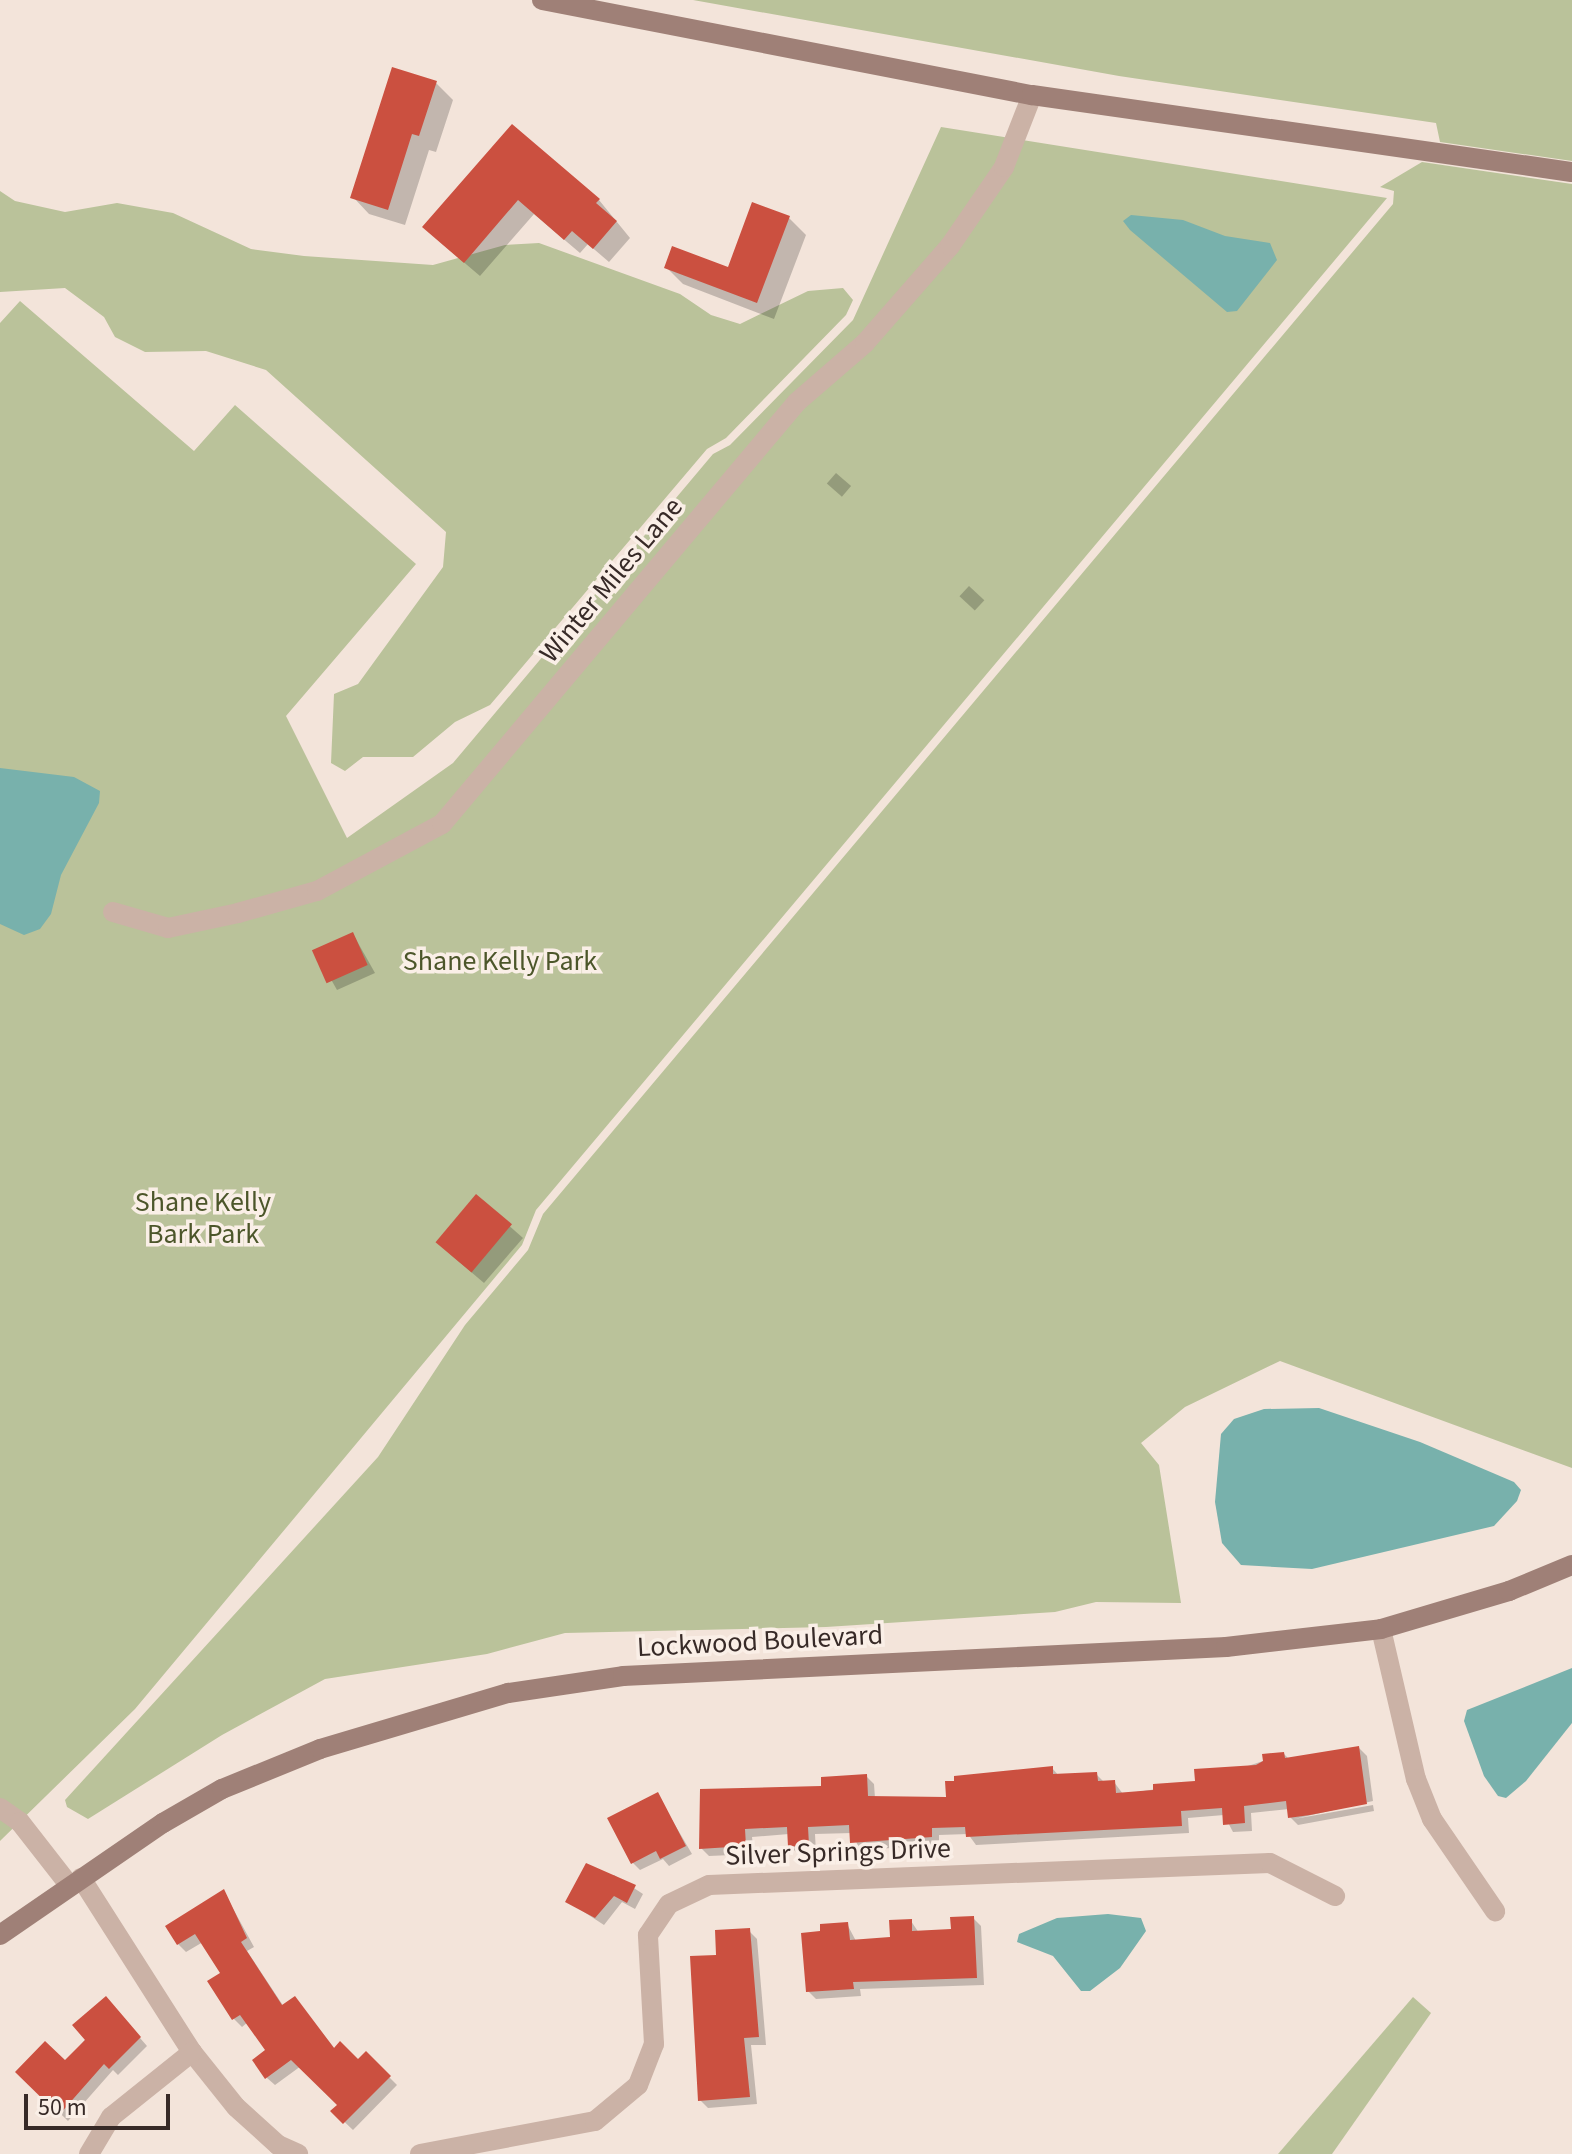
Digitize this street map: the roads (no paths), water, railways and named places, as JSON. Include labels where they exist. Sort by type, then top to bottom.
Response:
[{"type":"street","points":[[542,0],[1032,95],[1572,172]]},
{"type":"street","name":"Winter Miles Lane","points":[[113,912],[168,928],[238,913],[317,891],[442,824],[788,412],[865,343],[950,246],[1004,167],[1032,95]]},
{"type":"street","name":"Lockwood Boulevard","points":[[0,1935],[75,1882],[222,1789],[320,1749],[508,1693],[623,1676],[1226,1647],[1381,1629],[1509,1591],[1572,1565]]},
{"type":"street","points":[[1381,1629],[1427,1806],[1495,1911]]},
{"type":"street","points":[[0,1808],[20,1822],[75,1882],[192,2052],[236,2107],[278,2145],[298,2154]]},
{"type":"street","name":"Silver Springs Drive","points":[[420,2154],[468,2151],[595,2121],[638,2085],[654,2044],[648,1935],[669,1904],[709,1885],[1270,1863],[1335,1896]]},
{"type":"street","points":[[89,2154],[111,2117],[192,2052]]},
{"type":"water","points":[[1131,215],[1183,220],[1225,236],[1270,243],[1277,260],[1237,311],[1227,312],[1130,230],[1123,221]]},
{"type":"water","points":[[0,768],[74,777],[100,791],[99,803],[61,875],[51,914],[40,929],[24,935],[0,924]]},
{"type":"water","points":[[1319,1408],[1420,1442],[1514,1482],[1521,1490],[1517,1501],[1494,1526],[1312,1569],[1241,1565],[1222,1543],[1215,1502],[1221,1434],[1234,1419],[1264,1409]]},
{"type":"water","points":[[1572,1668],[1572,1723],[1526,1781],[1506,1798],[1498,1796],[1484,1776],[1464,1721],[1467,1710]]},
{"type":"water","points":[[1108,1914],[1141,1918],[1146,1931],[1120,1968],[1090,1991],[1081,1991],[1053,1956],[1017,1942],[1019,1934],[1057,1918]]},
{"type":"park label","name":"Shane Kelly Park","points":[[500,961]]},
{"type":"park label","name":"Shane Kelly Bark Park","points":[[203,1218]]}]
